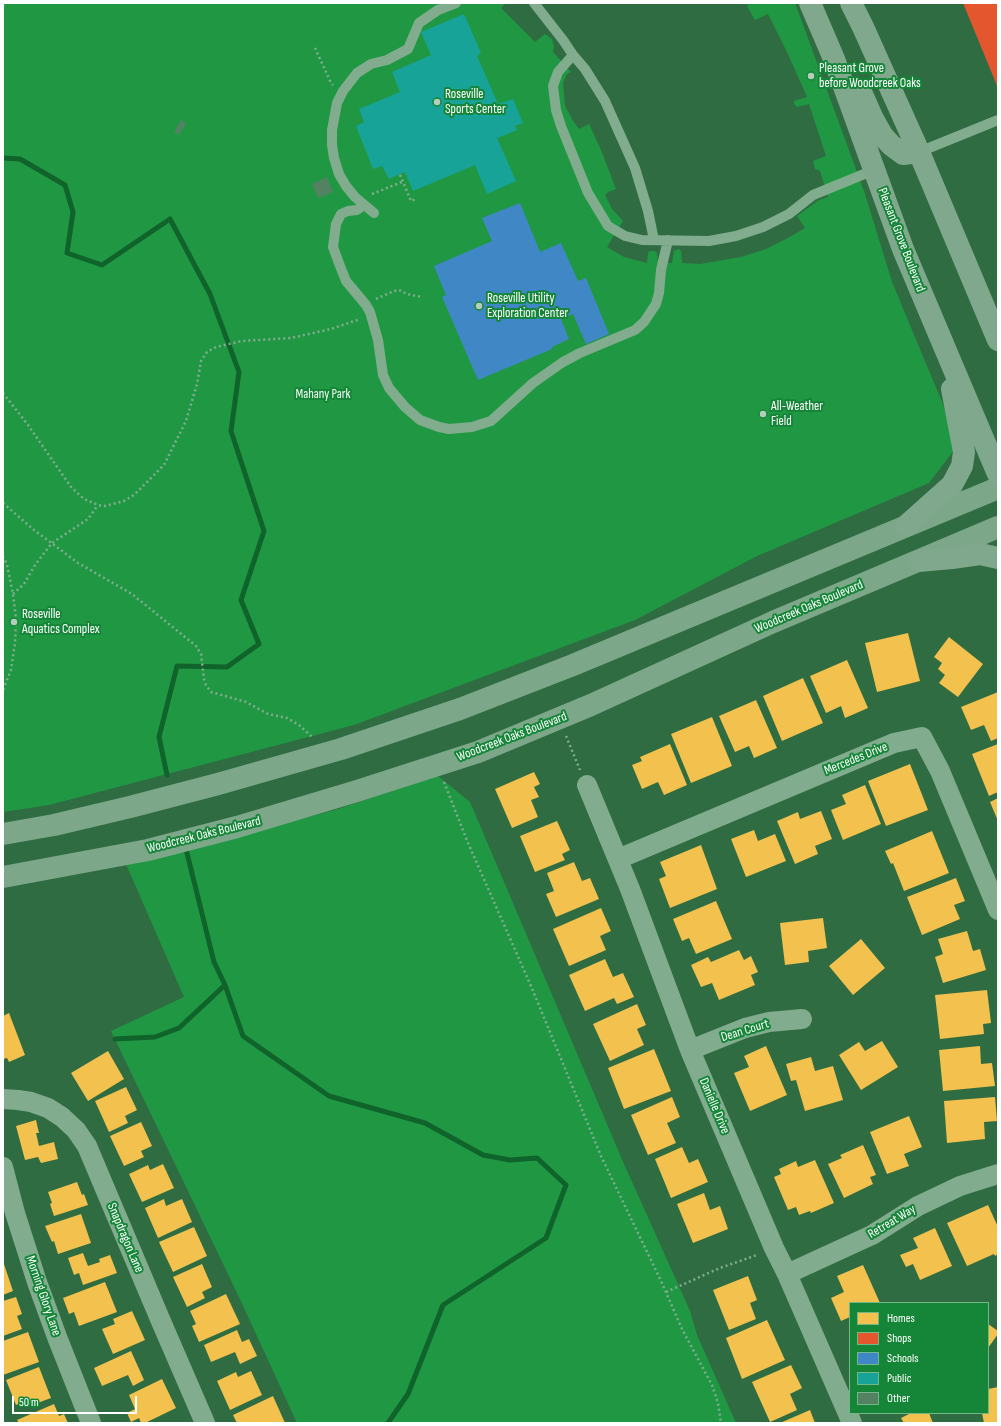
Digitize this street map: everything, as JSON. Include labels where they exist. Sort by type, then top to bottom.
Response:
[{"type":"main road","points":[[851,3],[919,152],[998,340]]},
{"type":"main road","points":[[812,8],[849,64],[873,119],[882,135],[903,154],[919,152]]},
{"type":"main road","name":"Pleasant Grove Boulevard","points":[[812,8],[834,59],[903,249],[998,474]]},
{"type":"main road","points":[[906,526],[952,485],[962,466],[964,452],[945,350]]},
{"type":"main road","points":[[3,834],[54,825],[218,784],[325,754],[460,709],[573,665],[998,488]]},
{"type":"main road","name":"Woodcreek Oaks Boulevard","points":[[3,877],[148,850],[237,827],[357,791],[478,752],[599,702],[773,622],[998,527]]},
{"type":"main road","points":[[919,560],[952,558],[980,554],[998,558]]},
{"type":"street","name":"Mercedes Drive","points":[[618,859],[894,743],[922,737],[940,771],[998,910]]},
{"type":"street","name":"Danielle Drive","points":[[587,785],[618,859],[690,1050],[774,1248],[787,1274],[852,1423]]},
{"type":"street","name":"Dean Court","points":[[690,1050],[745,1028],[769,1022],[802,1019]]},
{"type":"street","name":"Snapdragon Lane","points":[[3,1100],[18,1100],[48,1108],[62,1117],[76,1130],[87,1146],[205,1423]]},
{"type":"street","name":"Morning Glory Lane","points":[[3,1167],[15,1213],[37,1282],[91,1423]]},
{"type":"street","name":"Retreat Way","points":[[787,1274],[872,1235],[918,1206],[960,1186],[998,1174]]},
{"type":"lane","points":[[374,213],[346,186],[339,174],[334,158],[332,130],[337,103],[343,91],[357,73],[371,64],[387,60],[408,49],[419,23],[438,10],[456,3]]},
{"type":"lane","points":[[534,3],[585,69],[605,101],[635,168],[648,211],[654,240]]},
{"type":"lane","points":[[573,55],[558,72],[553,86],[555,104],[561,126],[588,192],[608,226],[625,236],[642,240],[709,241],[736,236],[763,227],[789,214],[812,195],[874,170]]},
{"type":"lane","points":[[919,152],[998,120]]},
{"type":"lane","points":[[362,202],[357,210],[348,211],[341,214],[336,224],[333,247],[346,281],[366,304],[372,318],[378,340],[383,375],[389,388],[405,407],[420,420],[439,427],[450,429],[482,425],[491,421],[522,392],[558,365],[580,353],[635,330],[644,322],[656,304],[659,293],[661,270],[668,240]]},
{"type":"path","points":[[3,7],[4,3]]},
{"type":"path","points":[[315,48],[330,83],[343,91]]},
{"type":"path","points":[[400,175],[411,201],[416,199]]},
{"type":"path","points":[[362,202],[402,182]]},
{"type":"path","points":[[362,299],[370,301],[400,290],[407,294],[422,297]]},
{"type":"path","points":[[3,393],[28,425],[70,487],[84,499],[98,505],[105,506],[124,501],[134,495],[164,465],[186,421],[197,384],[201,361],[207,352],[216,347],[242,341],[291,338],[331,329],[362,318],[372,318]]},
{"type":"path","points":[[3,503],[34,530],[78,563],[132,594],[196,646],[203,660],[204,679],[211,692],[246,702],[268,714],[287,718],[299,724],[313,738],[322,742],[325,754]]},
{"type":"path","points":[[13,594],[24,584],[35,565],[52,543],[88,519],[98,505]]},
{"type":"path","points":[[3,556],[7,565],[16,618],[15,643],[11,670],[3,690]]},
{"type":"path","points":[[559,719],[587,785]]},
{"type":"path","points":[[438,765],[468,843],[534,993],[601,1156],[685,1334],[712,1385],[718,1403],[721,1423]]},
{"type":"path","points":[[666,1292],[720,1268],[760,1253]]},
{"type":"green space","name":"Mahany Park","points":[[3,3],[506,3],[501,8],[535,42],[545,34],[552,39],[554,47],[553,52],[571,72],[567,74],[563,82],[565,106],[579,129],[589,124],[616,189],[605,195],[612,209],[623,221],[607,247],[624,257],[647,263],[648,253],[650,251],[655,251],[657,253],[658,263],[672,263],[674,251],[679,249],[681,251],[682,263],[700,264],[741,257],[766,249],[786,239],[805,228],[797,216],[819,200],[828,197],[820,171],[815,169],[813,161],[826,156],[809,104],[797,107],[794,104],[794,101],[807,97],[768,14],[755,20],[747,6],[750,3],[795,3],[865,194],[892,282],[952,426],[954,450],[929,483],[757,556],[635,620],[354,725],[49,805],[3,812]]},
{"type":"green space","points":[[438,776],[470,802],[624,1164],[690,1311],[697,1335],[736,1423],[297,1423],[239,1297],[111,1031],[184,997],[126,864],[335,810]]},
{"type":"building: Homes","points":[[908,633],[920,681],[877,692],[865,643]]},
{"type":"building: Homes","points":[[949,637],[983,664],[958,697],[939,683],[945,675],[938,669],[942,663],[934,657]]},
{"type":"building: Homes","points":[[847,660],[868,708],[845,718],[841,706],[826,713],[810,676]]},
{"type":"building: Homes","points":[[803,678],[823,723],[782,741],[763,696]]},
{"type":"building: Homes","points":[[998,692],[998,738],[991,741],[984,725],[971,730],[961,707]]},
{"type":"building: Homes","points":[[756,700],[777,748],[754,758],[749,746],[735,752],[719,716]]},
{"type":"building: Homes","points":[[712,717],[732,766],[691,783],[671,734]]},
{"type":"building: Homes","points":[[670,744],[687,785],[664,795],[658,782],[642,789],[632,765],[642,761],[640,757]]},
{"type":"building: Homes","points":[[998,744],[998,792],[989,796],[972,754]]},
{"type":"building: Homes","points":[[910,764],[928,810],[886,826],[868,781]]},
{"type":"building: Homes","points":[[534,772],[540,784],[534,787],[539,797],[531,800],[538,817],[512,828],[495,789]]},
{"type":"building: Homes","points":[[865,785],[881,824],[843,840],[831,810],[846,804],[842,795]]},
{"type":"building: Homes","points":[[998,798],[998,821],[990,802]]},
{"type":"building: Homes","points":[[821,811],[832,839],[815,846],[818,854],[795,864],[777,821],[798,812],[800,819]]},
{"type":"building: Homes","points":[[557,821],[570,850],[562,854],[565,860],[535,872],[520,836]]},
{"type":"building: Homes","points":[[754,830],[758,841],[775,834],[786,861],[746,877],[731,839]]},
{"type":"building: Homes","points":[[932,831],[949,873],[904,891],[893,863],[891,864],[885,851]]},
{"type":"building: Homes","points":[[701,845],[717,889],[670,908],[659,879],[666,876],[660,862]]},
{"type":"building: Homes","points":[[574,862],[582,881],[590,878],[599,899],[556,917],[546,894],[554,891],[547,873]]},
{"type":"building: Homes","points":[[956,878],[965,901],[954,905],[960,919],[922,935],[907,897]]},
{"type":"building: Homes","points":[[716,901],[732,939],[696,954],[689,938],[682,941],[673,919]]},
{"type":"building: Homes","points":[[601,908],[611,931],[600,936],[606,950],[569,966],[553,929]]},
{"type":"building: Homes","points":[[823,918],[827,948],[808,951],[809,962],[785,965],[780,923]]},
{"type":"building: Homes","points":[[967,931],[973,951],[980,949],[986,970],[943,983],[935,957],[943,954],[938,939]]},
{"type":"building: Homes","points":[[861,939],[885,968],[853,995],[829,966]]},
{"type":"building: Homes","points":[[739,950],[744,960],[751,956],[758,972],[751,975],[755,985],[719,1000],[712,983],[701,987],[691,965],[708,957],[711,962]]},
{"type":"building: Homes","points":[[605,959],[613,977],[623,973],[634,997],[617,1004],[614,998],[585,1011],[569,975]]},
{"type":"building: Homes","points":[[987,990],[991,1023],[983,1024],[984,1034],[940,1039],[935,995]]},
{"type":"building: Homes","points":[[637,1004],[646,1025],[637,1029],[644,1045],[610,1061],[593,1024]]},
{"type":"building: Homes","points":[[9,1013],[25,1055],[9,1062],[7,1058],[3,1059],[3,1016]]},
{"type":"building: Homes","points":[[882,1041],[898,1067],[861,1090],[839,1055],[859,1042],[865,1051]]},
{"type":"building: Homes","points":[[766,1046],[787,1095],[750,1111],[734,1073],[749,1067],[744,1056]]},
{"type":"building: Homes","points":[[980,1046],[981,1064],[992,1063],[995,1086],[943,1091],[939,1050]]},
{"type":"building: Homes","points":[[654,1049],[671,1091],[624,1109],[608,1068]]},
{"type":"building: Homes","points":[[108,1051],[124,1079],[88,1101],[71,1073]]},
{"type":"building: Homes","points":[[811,1057],[815,1071],[833,1066],[843,1100],[805,1111],[796,1080],[791,1081],[786,1064]]},
{"type":"building: Homes","points":[[126,1087],[137,1110],[125,1116],[128,1123],[109,1132],[95,1101]]},
{"type":"building: Homes","points":[[672,1097],[680,1117],[667,1123],[676,1143],[648,1155],[631,1115]]},
{"type":"building: Homes","points":[[995,1097],[997,1121],[984,1122],[985,1139],[947,1143],[944,1101]]},
{"type":"building: Homes","points":[[909,1116],[922,1147],[904,1154],[909,1166],[887,1174],[870,1132]]},
{"type":"building: Homes","points":[[36,1120],[39,1133],[36,1133],[39,1146],[54,1142],[58,1159],[41,1163],[38,1157],[25,1160],[16,1126]]},
{"type":"building: Homes","points":[[141,1122],[152,1146],[141,1151],[144,1157],[124,1166],[110,1136]]},
{"type":"building: Homes","points":[[863,1145],[876,1175],[870,1177],[873,1184],[844,1198],[828,1164],[842,1158],[840,1155]]},
{"type":"building: Homes","points":[[682,1147],[689,1163],[698,1159],[708,1182],[671,1198],[655,1159]]},
{"type":"building: Homes","points":[[815,1160],[834,1203],[811,1213],[810,1211],[799,1215],[796,1207],[788,1210],[774,1177],[781,1174],[779,1169],[796,1161],[798,1167]]},
{"type":"building: Homes","points":[[163,1164],[174,1188],[142,1202],[129,1174],[148,1165],[150,1170]]},
{"type":"building: Homes","points":[[77,1182],[88,1205],[54,1216],[50,1204],[52,1203],[48,1192]]},
{"type":"building: Homes","points":[[704,1193],[710,1210],[720,1206],[728,1229],[693,1243],[677,1204]]},
{"type":"building: Homes","points":[[164,1199],[166,1206],[182,1199],[192,1222],[158,1238],[145,1208]]},
{"type":"building: Homes","points":[[988,1205],[998,1227],[998,1254],[995,1256],[994,1254],[967,1266],[947,1223]]},
{"type":"building: Homes","points":[[81,1214],[91,1243],[58,1254],[54,1241],[52,1242],[45,1226]]},
{"type":"building: Homes","points":[[194,1227],[207,1256],[173,1272],[159,1242]]},
{"type":"building: Homes","points":[[935,1228],[952,1266],[920,1280],[913,1264],[906,1267],[900,1255],[918,1248],[913,1238]]},
{"type":"building: Homes","points":[[83,1253],[88,1266],[100,1262],[99,1259],[110,1255],[117,1273],[83,1285],[79,1273],[74,1275],[68,1258]]},
{"type":"building: Homes","points":[[3,1261],[13,1291],[3,1295]]},
{"type":"building: Homes","points":[[202,1264],[212,1287],[202,1292],[205,1298],[187,1307],[173,1277]]},
{"type":"building: Homes","points":[[863,1265],[880,1302],[849,1302],[849,1317],[841,1321],[831,1298],[844,1292],[837,1276]]},
{"type":"building: Homes","points":[[748,1276],[757,1300],[750,1303],[756,1319],[729,1330],[713,1290]]},
{"type":"building: Homes","points":[[105,1282],[117,1312],[79,1326],[74,1312],[69,1314],[63,1298]]},
{"type":"building: Homes","points":[[226,1294],[240,1324],[199,1342],[192,1326],[196,1324],[190,1311]]},
{"type":"building: Homes","points":[[16,1297],[22,1314],[17,1316],[22,1329],[3,1336],[3,1301]]},
{"type":"building: Homes","points":[[132,1311],[145,1340],[113,1354],[102,1329],[115,1324],[113,1319]]},
{"type":"building: Homes","points":[[767,1320],[785,1360],[742,1379],[726,1338]]},
{"type":"building: Homes","points":[[989,1325],[998,1331],[998,1334],[989,1347]]},
{"type":"building: Homes","points":[[237,1330],[242,1342],[249,1339],[257,1356],[240,1364],[235,1352],[211,1362],[204,1345]]},
{"type":"building: Homes","points":[[28,1332],[39,1362],[3,1375],[3,1341]]},
{"type":"building: Homes","points":[[131,1351],[144,1380],[133,1386],[128,1375],[102,1386],[94,1368]]},
{"type":"building: Homes","points":[[791,1365],[802,1388],[790,1394],[797,1410],[770,1422],[752,1382]]},
{"type":"building: Homes","points":[[39,1367],[51,1398],[32,1405],[29,1399],[16,1405],[6,1380]]},
{"type":"building: Homes","points":[[251,1371],[262,1395],[230,1410],[217,1381],[236,1372],[238,1377]]},
{"type":"building: Homes","points":[[162,1379],[176,1408],[145,1423],[141,1423],[139,1418],[131,1422],[127,1413],[135,1409],[129,1395]]},
{"type":"building: Homes","points":[[998,1387],[998,1423],[984,1423],[982,1414],[989,1414],[989,1389]]},
{"type":"building: Homes","points":[[273,1396],[285,1423],[237,1423],[233,1415]]},
{"type":"building: Homes","points":[[54,1404],[59,1416],[64,1414],[68,1423],[19,1423],[17,1420]]},
{"type":"building: Homes","points":[[810,1410],[815,1423],[780,1423]]},
{"type":"building: Homes","points":[[909,1414],[929,1414],[933,1423],[904,1423],[901,1418]]},
{"type":"building: Shops","points":[[963,3],[998,3],[998,88]]},
{"type":"building: Schools","points":[[520,203],[540,252],[561,243],[578,281],[586,278],[609,334],[586,344],[573,314],[561,319],[569,339],[552,347],[552,349],[478,380],[442,297],[446,295],[434,266],[492,241],[482,218]]},
{"type":"building: Public","name":"Roseville Sports Center","points":[[464,14],[481,53],[477,56],[498,104],[513,99],[523,123],[515,126],[517,130],[497,138],[516,181],[487,194],[475,165],[413,191],[405,172],[389,179],[382,166],[373,169],[356,126],[364,122],[359,109],[400,92],[392,72],[431,55],[421,32]]},
{"type":"building: Other","points":[[181,120],[186,123],[179,135],[174,132]]},
{"type":"building: Other","points":[[327,177],[333,192],[318,198],[312,184]]},
{"type":"waterway","points":[[3,158],[20,159],[65,185],[73,212],[67,253],[102,265],[170,219],[210,294],[239,372],[231,431],[264,531],[241,600],[259,644],[227,667],[177,666],[159,737],[167,775]]},
{"type":"waterway","points":[[186,849],[214,962],[225,985],[243,1036],[329,1096],[425,1123],[483,1155],[510,1160],[537,1158],[566,1185],[546,1238],[443,1305],[408,1394],[388,1423]]},
{"type":"waterway","points":[[115,1039],[155,1037],[179,1028],[225,985]]},
{"type":"place","name":"Pleasant Grove before Woodcreek Oaks","points":[[811,76]]},
{"type":"place","name":"Roseville Sports Center","points":[[437,102]]},
{"type":"place","name":"Roseville Utility Exploration Center","points":[[479,306]]},
{"type":"place","name":"All-Weather Field","points":[[763,414]]},
{"type":"place","name":"Roseville Aquatics Complex","points":[[14,622]]}]
